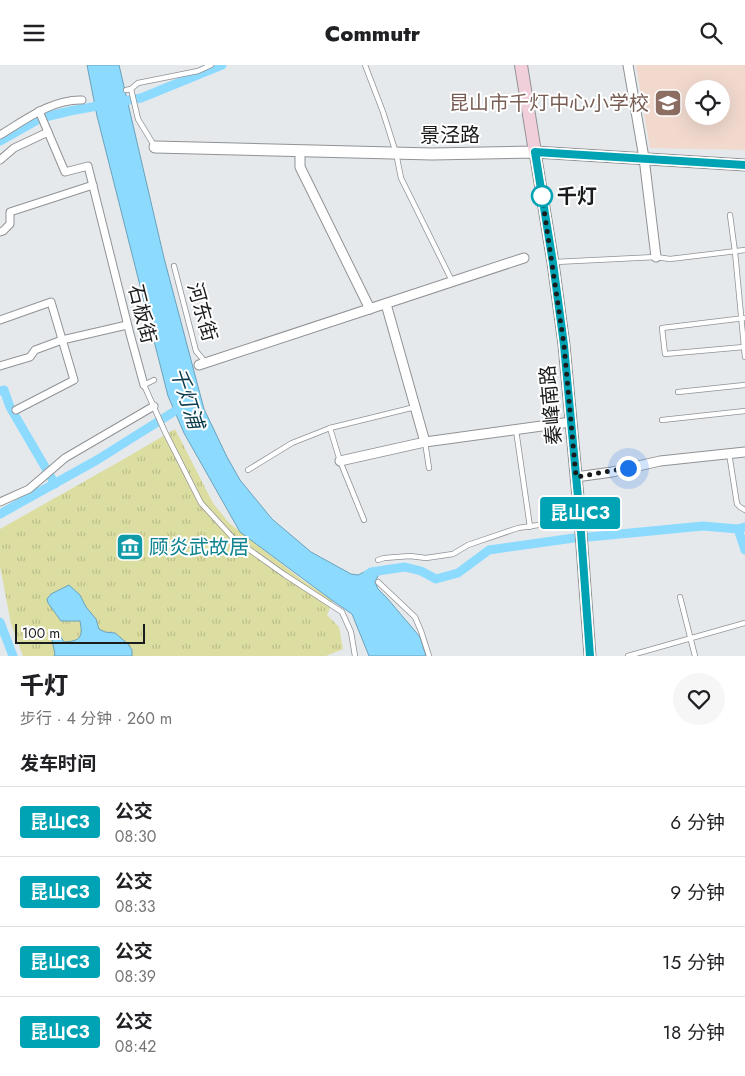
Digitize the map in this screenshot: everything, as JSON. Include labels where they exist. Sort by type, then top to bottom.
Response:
[{"type":"main road","points":[[521,65],[535,152]]},
{"type":"street","points":[[628,65],[644,158],[656,257]]},
{"type":"street","points":[[0,135],[39,111],[72,100],[82,100]]},
{"type":"street","name":"石板街","points":[[39,111],[65,172],[88,166],[127,325],[144,385]]},
{"type":"street","points":[[0,160],[14,148],[48,132]]},
{"type":"street","name":"景泾路","points":[[155,147],[396,153],[535,152],[745,165]]},
{"type":"street","points":[[300,151],[300,167],[370,309]]},
{"type":"street","name":"秦峰南路","points":[[535,152],[564,345],[590,656]]},
{"type":"street","points":[[0,232],[10,223],[10,212],[93,185]]},
{"type":"street","points":[[202,364],[524,258]]},
{"type":"street","points":[[0,320],[51,302],[74,380],[16,410]]},
{"type":"street","points":[[386,304],[425,442]]},
{"type":"street","points":[[0,366],[30,357],[35,350],[62,340],[127,325]]},
{"type":"street","points":[[0,502],[29,489],[65,458],[155,409]]},
{"type":"street","points":[[340,461],[425,442],[571,422]]},
{"type":"street","points":[[576,477],[612,472],[660,461],[745,451]]},
{"type":"lane","points":[[155,147],[138,119],[130,91],[138,83],[198,71],[210,65]]},
{"type":"lane","points":[[365,65],[383,112],[402,178],[452,282]]},
{"type":"lane","points":[[730,215],[743,319],[745,357]]},
{"type":"lane","points":[[553,263],[656,257],[670,259],[745,251]]},
{"type":"lane","name":"河东街","points":[[174,266],[196,351],[202,364]]},
{"type":"lane","points":[[737,275],[745,274]]},
{"type":"lane","points":[[743,319],[662,328],[665,354],[744,347]]},
{"type":"lane","points":[[144,385],[154,380]]},
{"type":"lane","name":"石板街","points":[[144,385],[201,503],[233,538],[285,575],[341,610],[351,632],[355,656]]},
{"type":"lane","points":[[678,392],[745,385]]},
{"type":"lane","points":[[248,470],[292,443],[330,429],[415,407]]},
{"type":"lane","points":[[662,420],[745,411]]},
{"type":"lane","points":[[330,429],[340,461],[364,520]]},
{"type":"lane","points":[[516,429],[530,527]]},
{"type":"lane","points":[[425,442],[429,468]]},
{"type":"lane","points":[[729,453],[737,503],[745,510]]},
{"type":"lane","points":[[378,560],[410,556],[426,558],[453,554],[468,545],[518,528],[580,519]]},
{"type":"lane","points":[[378,582],[415,617],[429,656]]},
{"type":"lane","points":[[680,597],[694,656]]},
{"type":"lane","points":[[628,656],[745,623]]},
{"type":"shaded area","name":"昆山市千灯中心小学校","points":[[636,65],[745,65],[745,150],[650,148]]},
{"type":"green space","name":"顾炎武故居","points":[[175,429],[213,503],[229,523],[301,579],[333,601],[327,615],[339,627],[343,649],[326,656],[23,656],[11,624],[0,566],[0,529]]},
{"type":"water","name":"千灯浦","points":[[87,65],[119,65],[164,258],[204,409],[240,480],[272,519],[311,552],[351,574],[358,575],[370,569],[377,572],[378,576],[375,582],[378,589],[420,637],[426,656],[369,656],[352,614],[240,532],[184,433],[168,396],[97,116]]},
{"type":"water","points":[[69,585],[80,595],[86,607],[96,619],[99,629],[115,633],[128,644],[132,650],[132,656],[54,656],[53,637],[59,634],[64,642],[74,641],[81,634],[80,621],[61,621],[47,599],[51,594]]},
{"type":"waterway","points":[[45,117],[141,98],[222,65]]},
{"type":"waterway","points":[[0,141],[39,119]]},
{"type":"waterway","points":[[0,391],[4,390],[10,407],[55,484]]},
{"type":"waterway","name":"千灯浦","points":[[0,514],[97,460],[175,411]]},
{"type":"waterway","points":[[589,537],[703,526],[738,529],[745,527]]},
{"type":"waterway","points":[[738,529],[745,550]]},
{"type":"waterway","points":[[367,575],[371,572],[405,567],[421,571],[436,579],[458,573],[489,550],[574,538]]},
{"type":"waterway","points":[[0,622],[13,656]]},
{"type":"bus line","name":"昆山C3","points":[[590,656],[564,345],[535,152],[745,165]]},
{"type":"place","name":"昆山市千灯中心小学校","points":[[668,103]]},
{"type":"place","name":"千灯","points":[[542,196]]},
{"type":"place","name":"顾炎武故居","points":[[130,547]]},
{"type":"route","points":[[542,196],[564,345],[576,477],[628,468]]}]
